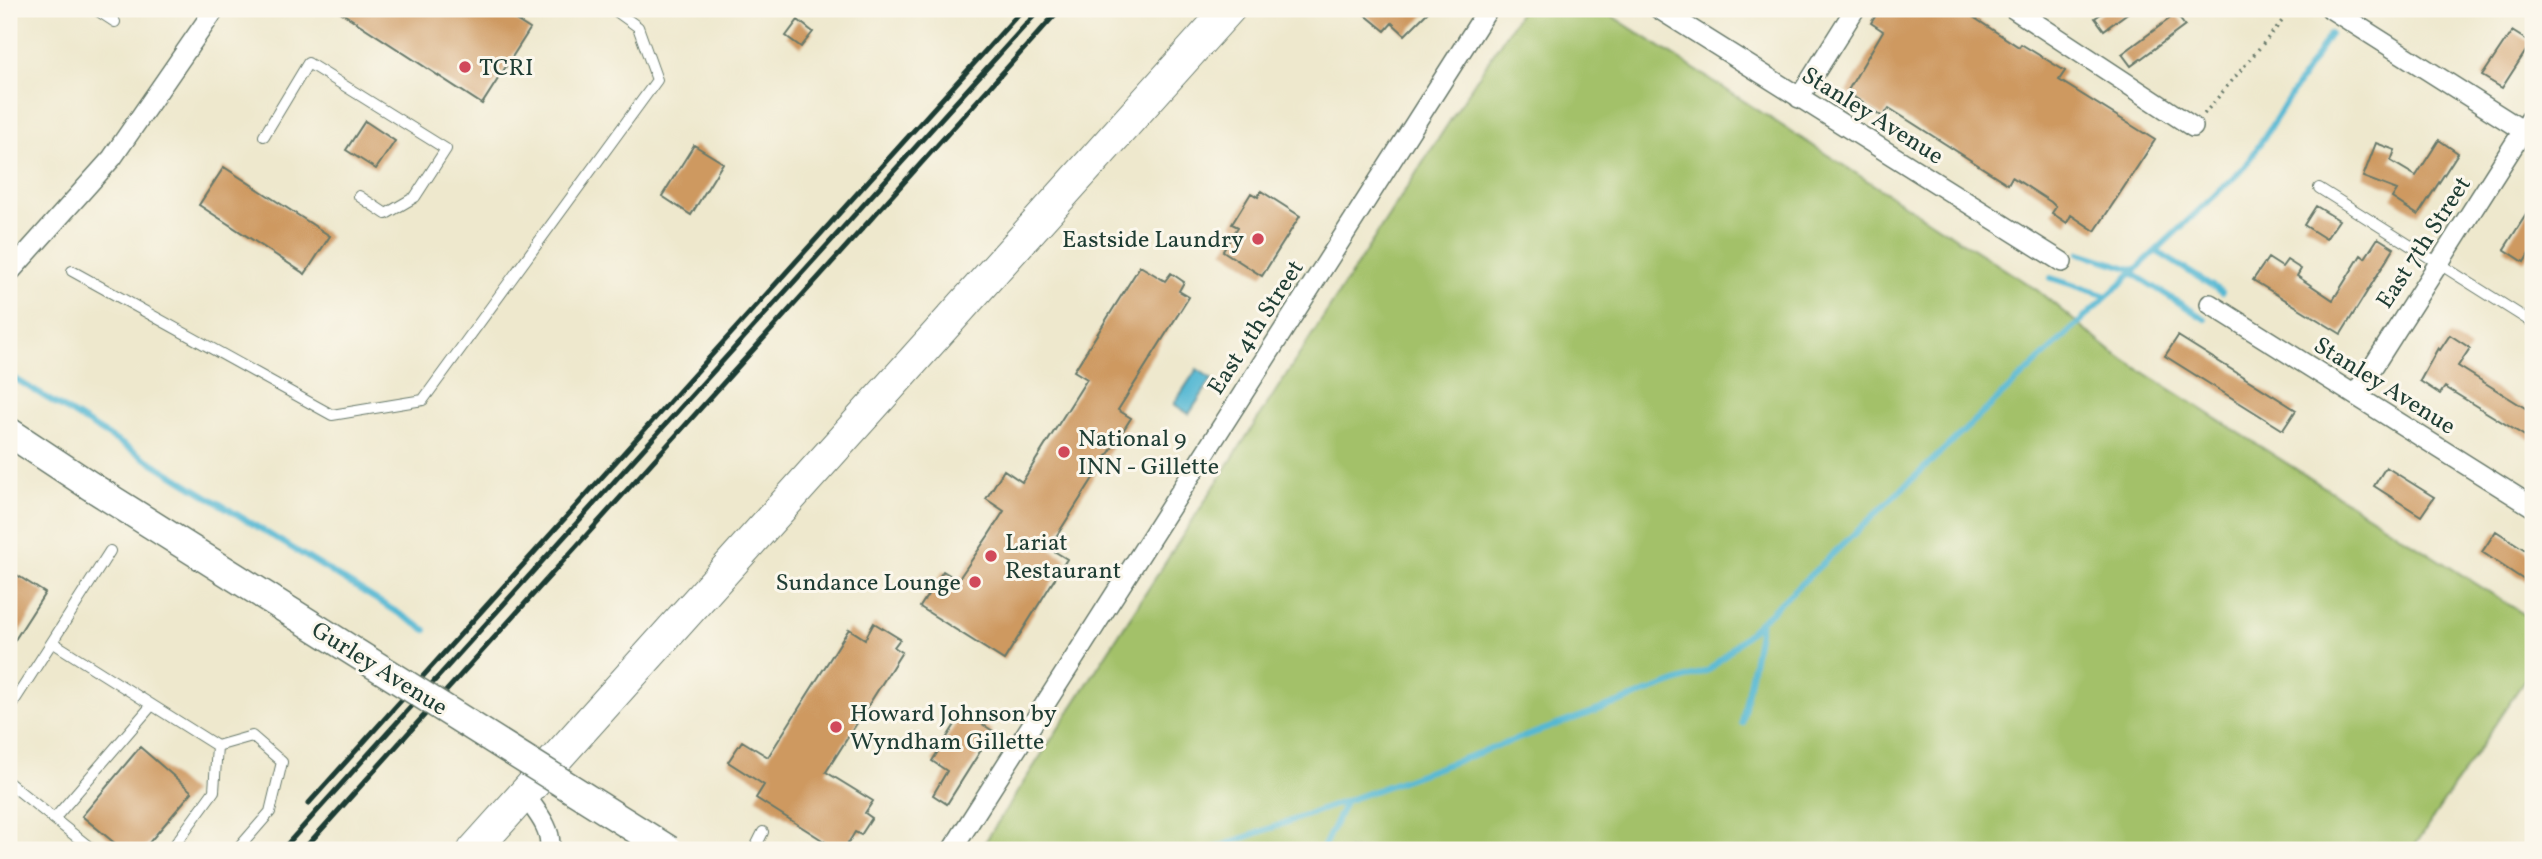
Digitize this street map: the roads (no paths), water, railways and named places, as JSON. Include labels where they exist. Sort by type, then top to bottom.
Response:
[{"type":"main road","points":[[474,850],[1229,9]]},
{"type":"street","points":[[9,273],[112,158],[215,9]]},
{"type":"street","name":"East 4th Street","points":[[952,850],[1488,9]]},
{"type":"street","name":"Stanley Avenue","points":[[1659,9],[2062,262]]},
{"type":"street","points":[[1799,98],[1855,9]]},
{"type":"street","points":[[2014,9],[2193,127]]},
{"type":"street","points":[[2331,9],[2530,128]]},
{"type":"street","name":"East 7th Street","points":[[2355,395],[2438,264],[2530,128]]},
{"type":"street","name":"Stanley Avenue","points":[[2210,304],[2533,507]]},
{"type":"street","name":"Gurley Avenue","points":[[9,432],[669,850]]},
{"type":"street","points":[[524,794],[542,820],[551,841],[549,850]]},
{"type":"lane","points":[[95,9],[115,22]]},
{"type":"lane","points":[[72,271],[332,415],[423,400],[657,80],[638,27],[613,9]]},
{"type":"lane","points":[[264,136],[308,63],[446,149],[415,197],[386,214],[359,196]]},
{"type":"lane","points":[[2319,188],[2533,323]]},
{"type":"lane","points":[[9,709],[110,551]]},
{"type":"lane","points":[[52,642],[217,746],[252,736],[282,762],[270,812],[237,850]]},
{"type":"lane","points":[[54,820],[152,705]]},
{"type":"lane","points":[[171,850],[214,791],[217,746]]},
{"type":"lane","points":[[9,783],[93,850]]},
{"type":"lane","points":[[754,850],[763,832]]},
{"type":"water","points":[[1197,369],[1212,379],[1189,414],[1174,404]]},
{"type":"waterway","points":[[1210,850],[1709,670],[2245,167],[2330,34]]},
{"type":"waterway","points":[[2156,251],[2222,292]]},
{"type":"waterway","points":[[2080,253],[2135,270]]},
{"type":"waterway","points":[[2132,273],[2205,319]]},
{"type":"waterway","points":[[2051,278],[2107,296]]},
{"type":"waterway","points":[[9,375],[426,630]]},
{"type":"waterway","points":[[1742,723],[1761,621]]},
{"type":"waterway","points":[[1322,850],[1344,805]]},
{"type":"railway","points":[[308,804],[1023,9]]},
{"type":"railway","points":[[282,850],[1040,9]]},
{"type":"railway","points":[[303,850],[1060,9]]},
{"type":"place","name":"TCRI","points":[[465,67]]},
{"type":"place","name":"Eastside Laundry","points":[[1258,239]]},
{"type":"place","name":"National 9 INN - Gillette","points":[[1064,452]]},
{"type":"place","name":"Lariat Restaurant","points":[[991,556]]},
{"type":"place","name":"Sundance Lounge","points":[[975,582]]},
{"type":"place","name":"Howard Johnson by Wyndham Gillette","points":[[836,727]]}]
